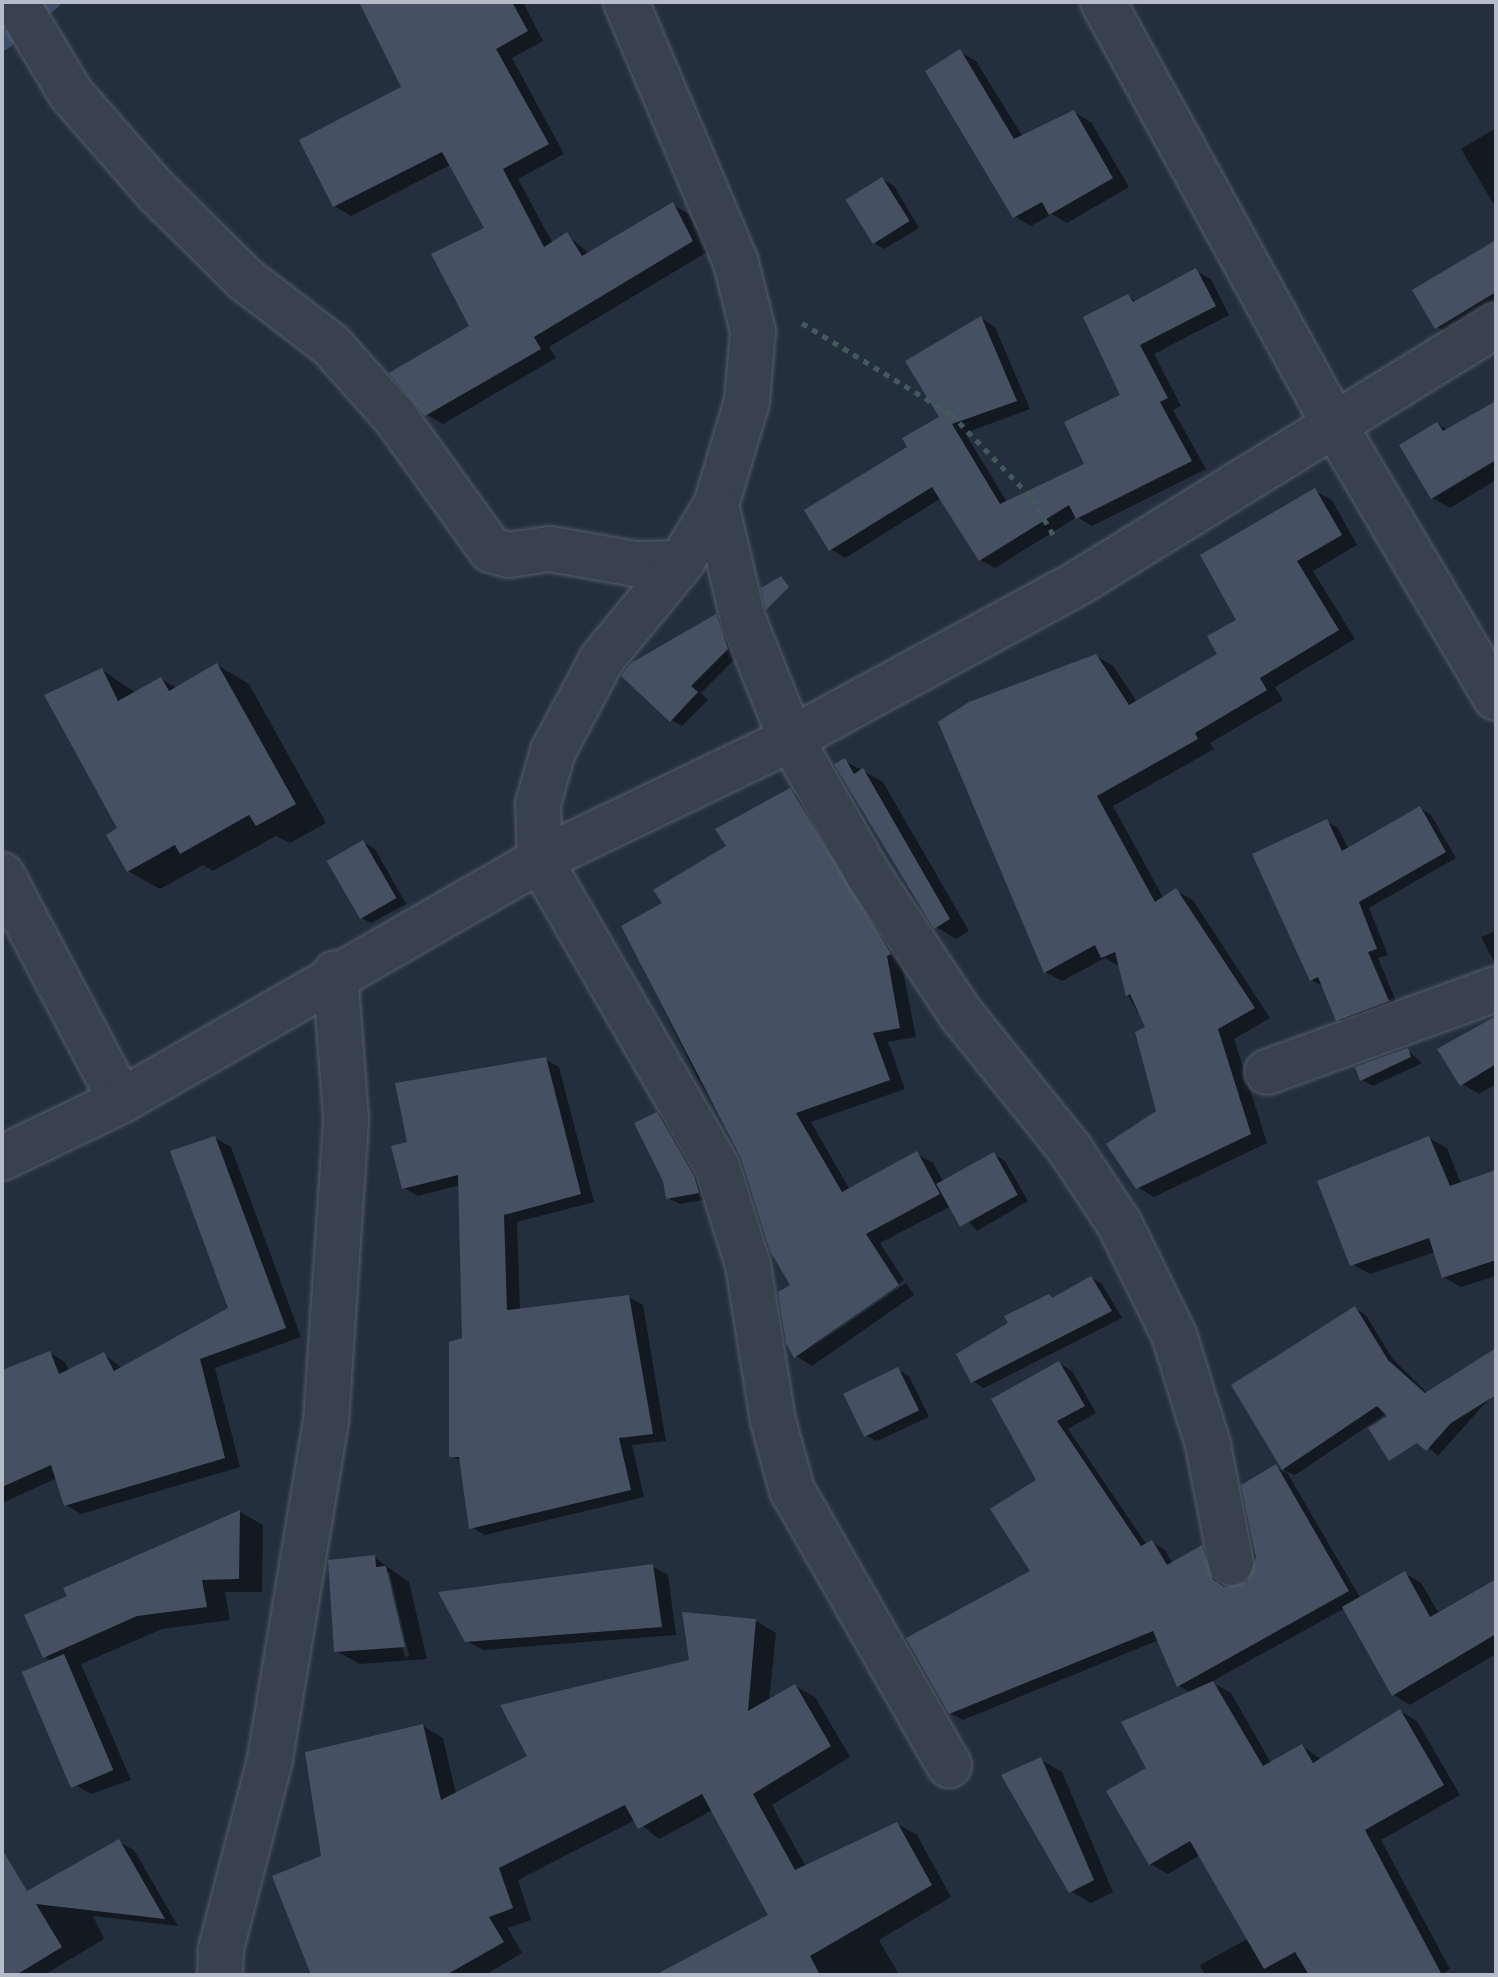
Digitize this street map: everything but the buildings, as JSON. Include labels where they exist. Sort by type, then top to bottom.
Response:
[{"type":"street","points":[[16,2],[71,94],[156,191],[246,280],[331,345],[395,417],[491,550],[508,555],[550,549],[636,564],[681,563]]},
{"type":"street","points":[[626,2],[736,263],[753,331],[747,401],[716,505],[681,563],[602,659],[553,751],[538,804],[540,860],[717,1166],[748,1265],[773,1421],[792,1490],[949,1765]]},
{"type":"street","points":[[1103,2],[1335,426],[1496,698]]},
{"type":"street","points":[[2,1158],[121,1101],[253,1028],[335,973],[460,910],[540,860],[791,739],[1080,582],[1496,325]]},
{"type":"street","points":[[716,505],[743,619],[791,739],[869,876],[961,1014],[1069,1148],[1120,1225],[1174,1335],[1208,1445],[1231,1563]]},
{"type":"street","points":[[2,875],[121,1101]]},
{"type":"street","points":[[220,1975],[221,1949],[270,1759],[326,1422],[346,1118],[335,973]]},
{"type":"street","points":[[1267,1072],[1496,989]]},
{"type":"path","points":[[791,313],[961,423],[1032,498],[1080,582]]},
{"type":"waterway","points":[[2,43],[52,2]]}]
